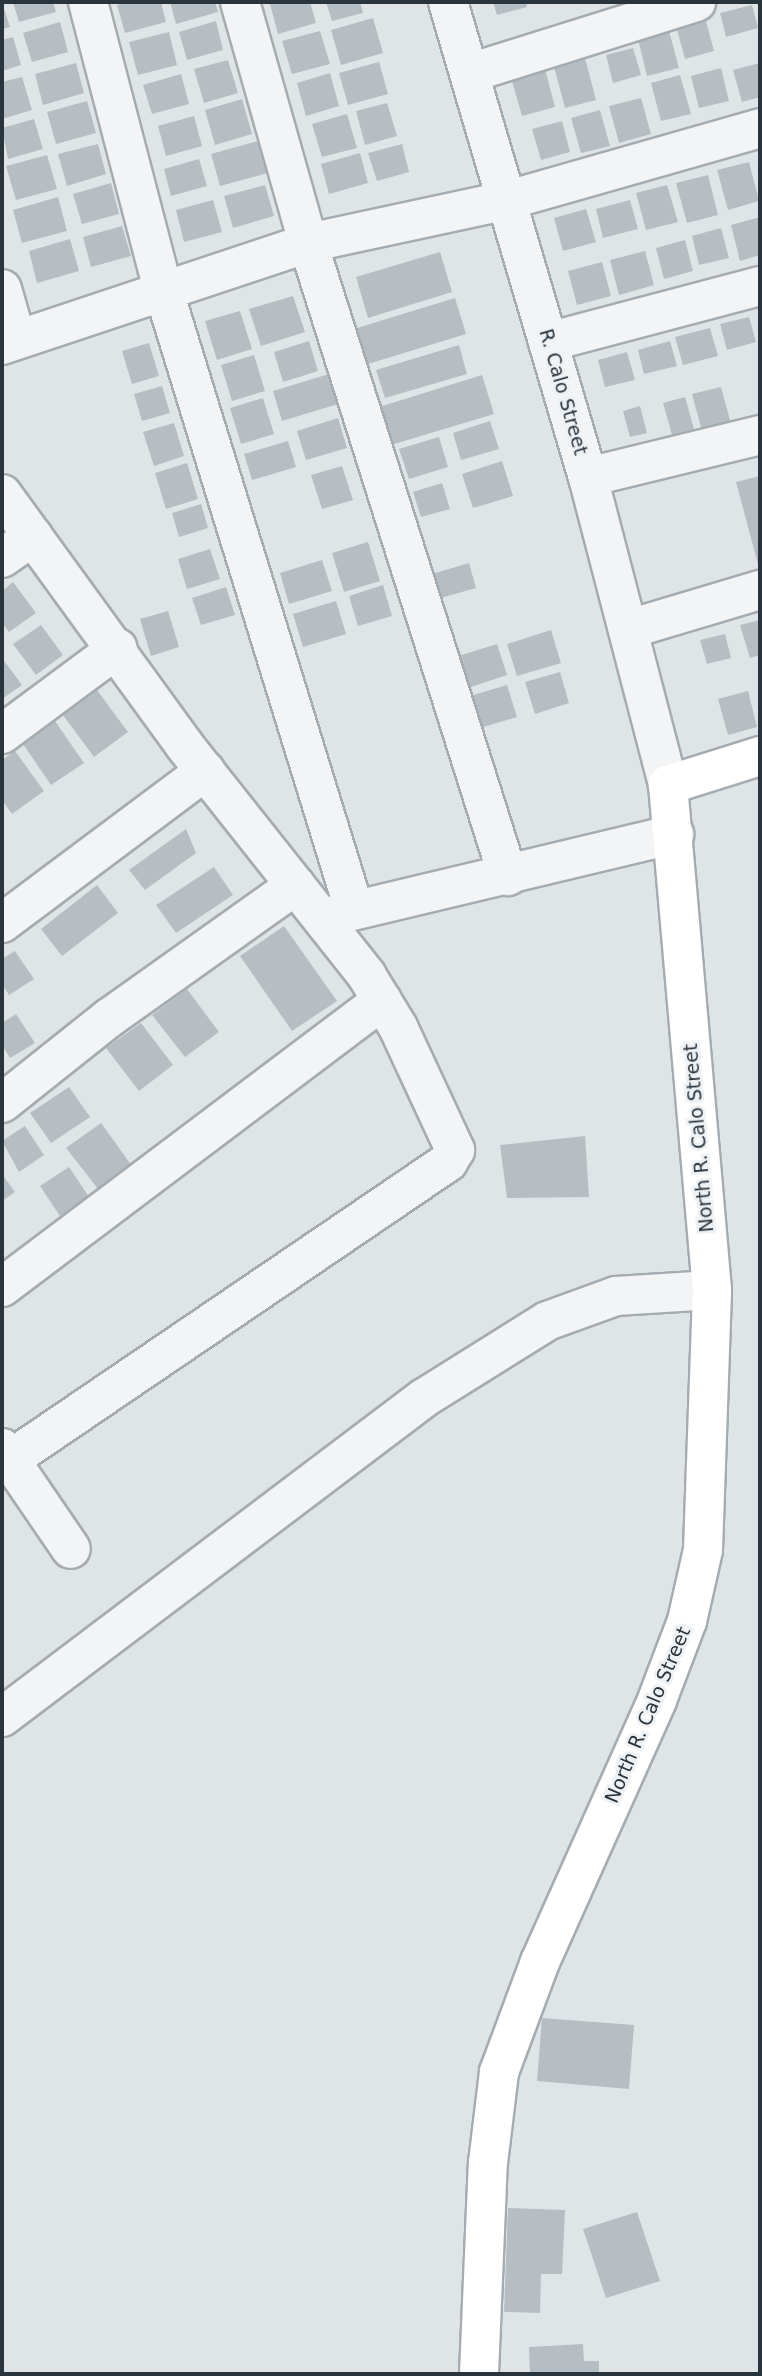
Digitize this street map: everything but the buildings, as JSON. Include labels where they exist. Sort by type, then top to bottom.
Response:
[{"type":"main road","points":[[668,785],[760,756]]},
{"type":"main road","name":"North R. Calo Street","points":[[479,2374],[488,2163],[499,2072],[540,1962],[657,1700],[687,1621],[703,1550],[712,1374],[712,1290],[668,785]]},
{"type":"street","points":[[71,1549],[4,1458],[448,1162],[453,1143],[338,914],[163,289],[88,2]]},
{"type":"street","points":[[240,2],[307,243],[509,876]]},
{"type":"street","name":"R. Calo Street","points":[[448,2],[509,200],[588,477],[668,785]]},
{"type":"street","points":[[470,73],[696,2]]},
{"type":"street","points":[[2,289],[9,342],[307,243],[509,200],[760,128]]},
{"type":"street","points":[[548,342],[760,286]]},
{"type":"street","points":[[588,477],[760,435]]},
{"type":"street","points":[[2,494],[118,648],[205,771],[296,885],[338,914],[509,876],[674,835]]},
{"type":"street","points":[[2,558],[33,536]]},
{"type":"street","points":[[629,629],[760,590]]},
{"type":"street","points":[[2,734],[118,648]]},
{"type":"street","points":[[2,923],[205,771]]},
{"type":"street","points":[[2,1103],[109,1018],[296,885]]},
{"type":"street","points":[[2,1287],[382,1001]]},
{"type":"street","points":[[2,1717],[424,1398],[547,1321],[616,1296],[712,1290]]}]
